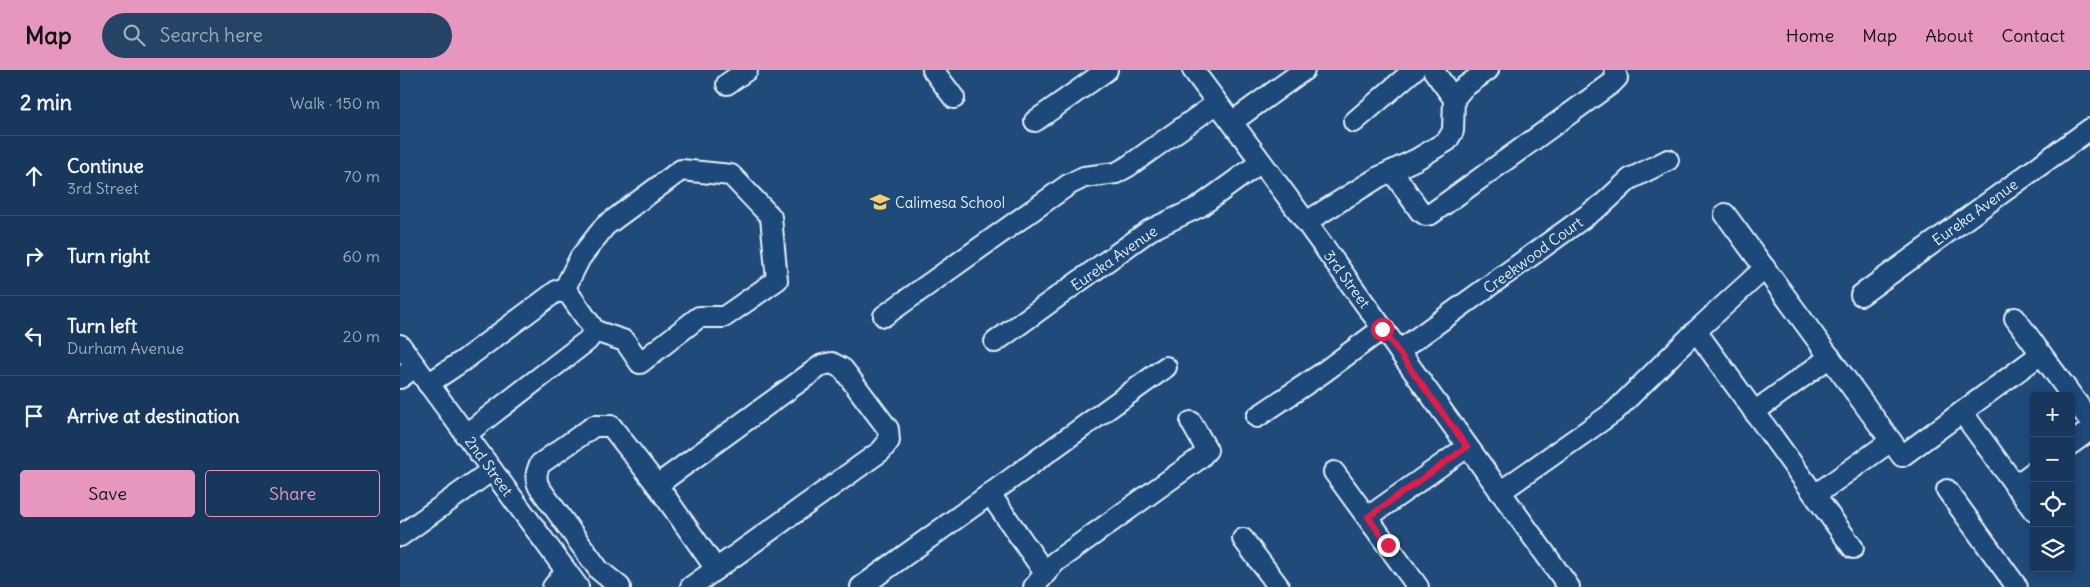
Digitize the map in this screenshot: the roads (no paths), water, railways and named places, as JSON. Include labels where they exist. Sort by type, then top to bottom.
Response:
[{"type":"street","points":[[727,84],[747,70]]},
{"type":"street","points":[[934,70],[954,98]]},
{"type":"street","points":[[1035,121],[1107,70]]},
{"type":"street","points":[[1232,122],[1304,70]]},
{"type":"street","points":[[1354,122],[1414,70]]},
{"type":"street","points":[[1433,70],[1454,99]]},
{"type":"street","points":[[1306,222],[1392,170],[1417,160],[1447,141],[1453,131],[1454,99],[1463,88],[1488,70]]},
{"type":"street","points":[[1392,170],[1420,212],[1426,215],[1431,214],[1612,83],[1617,78],[1615,70]]},
{"type":"street","name":"3rd Street","points":[[1198,72],[1217,103],[1306,222],[1569,587]]},
{"type":"street","points":[[884,316],[1068,185],[1084,177],[1116,173],[1127,167],[1217,103]]},
{"type":"street","name":"Eureka Avenue","points":[[1861,295],[2090,128]]},
{"type":"street","name":"Creekwood Court","points":[[1399,351],[1604,204],[1630,179],[1668,160]]},
{"type":"street","name":"Eureka Avenue","points":[[995,342],[1150,230],[1199,207],[1261,162]]},
{"type":"street","points":[[428,384],[464,360],[558,290],[563,292],[569,294],[595,331],[625,341],[640,363],[699,317],[724,317],[778,280],[772,217],[731,175],[681,170],[605,226],[580,258],[563,292]]},
{"type":"street","points":[[1725,214],[1902,456],[2041,354]]},
{"type":"street","points":[[1500,492],[1614,412],[1696,331],[1765,268]]},
{"type":"street","points":[[2015,318],[2090,421]]},
{"type":"street","points":[[1256,417],[1321,374],[1382,329]]},
{"type":"street","points":[[466,435],[587,341],[595,331]]},
{"type":"street","points":[[1696,331],[1852,548]]},
{"type":"street","name":"2nd Street","points":[[400,346],[408,372],[428,384],[578,587]]},
{"type":"street","points":[[1754,412],[1830,357]]},
{"type":"street","points":[[657,485],[822,365],[832,363],[842,368],[888,429],[890,441],[881,451],[691,587]]},
{"type":"street","points":[[861,587],[1166,367]]},
{"type":"street","points":[[1962,412],[2030,506]]},
{"type":"street","points":[[990,494],[1039,580],[1055,562],[1200,458],[1207,450],[1191,422]]},
{"type":"street","points":[[620,587],[599,570],[536,480],[536,471],[540,464],[594,426],[611,426],[657,485],[716,569]]},
{"type":"street","points":[[2075,441],[2090,430]]},
{"type":"street","points":[[1814,495],[1891,441]]},
{"type":"street","points":[[1368,517],[1467,447]]},
{"type":"street","points":[[400,536],[492,470]]},
{"type":"street","points":[[1334,472],[1418,587]]},
{"type":"street","points":[[2015,486],[2030,475]]},
{"type":"street","points":[[1947,490],[2017,587]]},
{"type":"street","points":[[1243,539],[1278,587]]},
{"type":"street","points":[[553,587],[566,571]]},
{"type":"place","name":"Calimesa School","points":[[880,202]]}]
